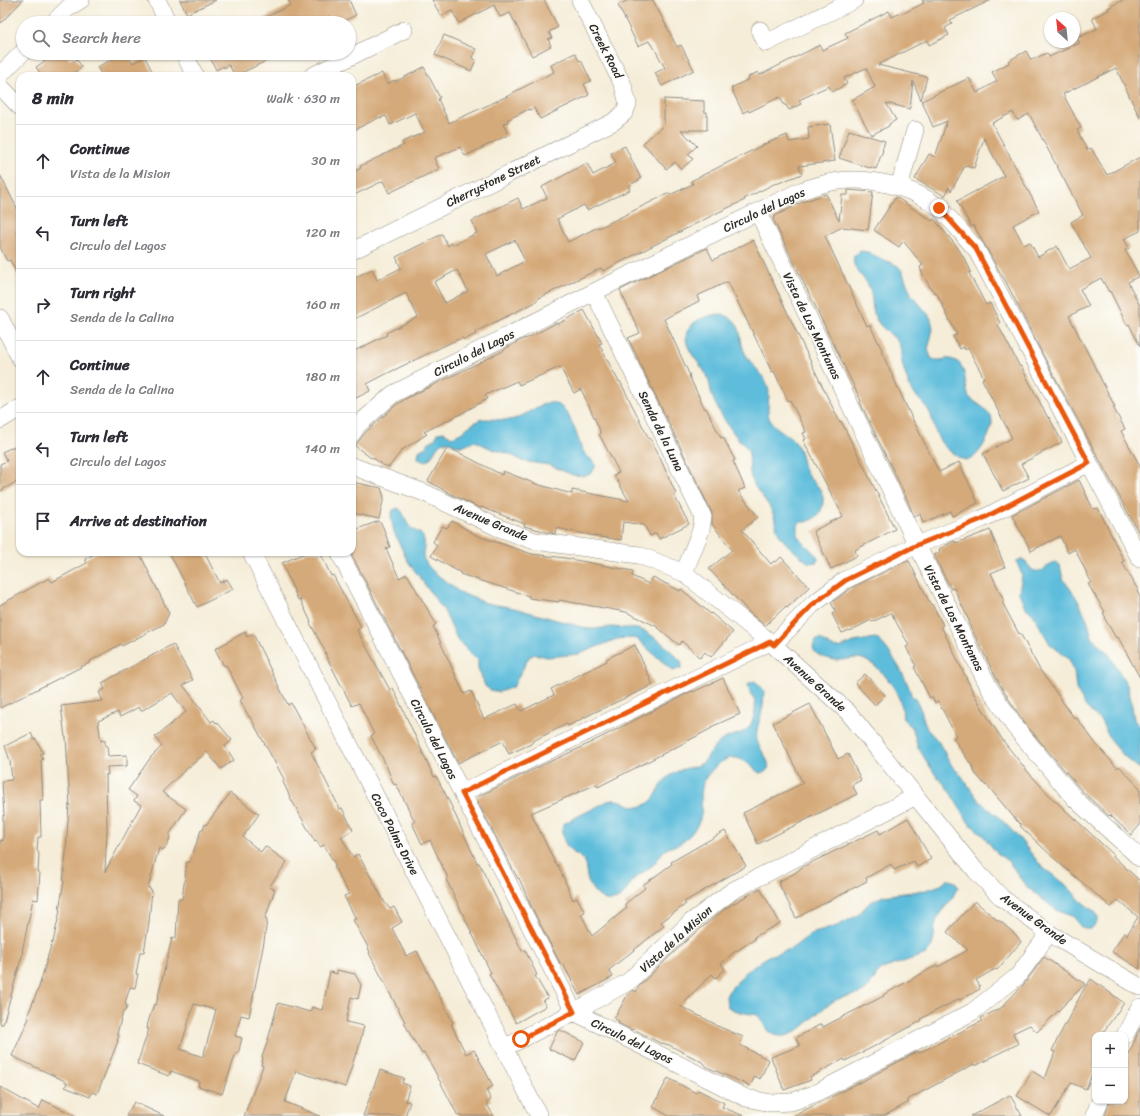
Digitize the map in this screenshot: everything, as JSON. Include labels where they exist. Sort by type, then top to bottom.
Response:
[{"type":"street","points":[[60,16],[69,7],[82,0]]},
{"type":"street","points":[[156,0],[164,16]]},
{"type":"street","name":"Creek Road","points":[[580,0],[623,85],[628,104]]},
{"type":"street","points":[[760,30],[766,43],[854,0]]},
{"type":"street","points":[[356,54],[404,30]]},
{"type":"street","points":[[0,75],[16,59]]},
{"type":"street","points":[[187,60],[193,72]]},
{"type":"street","points":[[320,72],[344,60]]},
{"type":"street","points":[[0,86],[16,103]]},
{"type":"street","name":"Cherrystone Street","points":[[356,249],[613,122],[624,113],[628,104]]},
{"type":"street","points":[[899,187],[915,130]]},
{"type":"street","name":"Circulo del Lagos","points":[[356,428],[393,394],[594,292],[800,191],[832,182],[867,180],[899,187],[921,196],[939,208],[976,249],[1140,559]]},
{"type":"street","name":"Vista de Los Montanas","points":[[758,212],[917,545],[990,689],[1015,727],[1075,799],[1140,858]]},
{"type":"street","name":"Senda de la Luna","points":[[594,292],[703,517],[701,530],[684,573]]},
{"type":"street","points":[[0,318],[16,350]]},
{"type":"street","points":[[0,420],[16,410]]},
{"type":"street","points":[[462,793],[772,644],[812,605],[846,580],[917,545],[982,519],[1089,463]]},
{"type":"street","name":"Avenue Grande","points":[[356,467],[425,493],[499,528],[535,541],[639,555],[684,573],[772,644],[848,712],[976,871],[1002,898],[1049,933],[1140,987]]},
{"type":"street","name":"Coco Palms Drive","points":[[253,556],[539,1116]]},
{"type":"street","name":"Circulo del Lagos","points":[[341,556],[574,1012],[746,1098],[771,1103],[791,1102],[814,1094],[972,1012],[1018,976],[1049,933]]},
{"type":"street","name":"Vista de la Mision","points":[[504,1048],[628,982],[691,922],[732,891],[916,796]]},
{"type":"street","points":[[1127,1032],[1140,1007]]},
{"type":"street","points":[[1094,1116],[1099,1104]]},
{"type":"water","points":[[860,251],[868,252],[892,263],[898,266],[902,271],[911,294],[931,319],[933,329],[928,349],[931,358],[938,360],[950,359],[956,361],[963,369],[969,397],[986,410],[991,416],[992,425],[988,437],[981,449],[972,458],[965,460],[960,458],[943,445],[936,434],[929,411],[911,389],[901,360],[900,346],[897,341],[880,325],[876,318],[869,287],[854,265],[854,256]]},
{"type":"water","points":[[721,314],[729,317],[738,326],[743,349],[768,387],[768,412],[770,420],[775,426],[789,436],[798,446],[808,476],[821,491],[823,502],[821,510],[817,516],[810,521],[801,522],[798,525],[798,537],[817,556],[818,560],[816,562],[809,563],[790,547],[780,536],[772,511],[753,482],[750,474],[748,450],[738,439],[720,413],[713,400],[706,374],[688,347],[686,337],[687,331],[694,323],[704,317]]},
{"type":"water","points":[[550,402],[557,404],[563,409],[572,422],[584,453],[595,464],[595,468],[590,474],[584,476],[573,475],[549,465],[522,461],[510,454],[492,449],[475,441],[461,446],[443,442],[429,460],[423,461],[418,458],[419,451],[435,439],[438,433],[444,432],[452,437],[461,433],[479,420],[514,419]]},
{"type":"water","points":[[398,508],[402,512],[409,526],[422,535],[424,543],[423,556],[427,565],[459,592],[486,603],[514,608],[589,629],[611,627],[638,629],[646,632],[661,642],[682,662],[681,668],[673,671],[637,639],[617,639],[579,654],[547,657],[535,654],[529,657],[513,687],[499,692],[490,690],[485,686],[478,668],[478,660],[458,641],[444,611],[407,560],[394,532],[391,517],[393,510]]},
{"type":"water","points":[[1021,559],[1035,571],[1043,570],[1055,562],[1060,565],[1063,579],[1076,597],[1087,619],[1092,637],[1108,653],[1127,685],[1134,720],[1140,726],[1140,769],[1125,757],[1111,741],[1101,721],[1086,707],[1076,689],[1074,670],[1069,659],[1050,644],[1033,614],[1025,607],[1019,592],[1022,575],[1017,561]]},
{"type":"water","points":[[875,638],[880,641],[897,664],[910,689],[911,695],[921,710],[927,729],[938,741],[952,766],[961,775],[979,801],[999,817],[1019,838],[1042,867],[1065,884],[1082,902],[1095,912],[1098,921],[1091,929],[1085,929],[1080,926],[1074,917],[1056,910],[1025,885],[1009,862],[996,852],[982,834],[969,823],[946,786],[935,774],[918,747],[912,727],[903,719],[902,706],[899,698],[888,679],[873,664],[863,659],[830,659],[816,653],[813,647],[815,641],[820,639],[832,647],[839,648],[854,642]]},
{"type":"water","points":[[755,681],[764,691],[763,706],[757,728],[757,740],[768,762],[768,769],[765,772],[759,773],[743,760],[738,758],[727,759],[721,762],[704,781],[700,818],[698,824],[690,835],[681,843],[665,850],[654,864],[634,879],[622,896],[610,900],[600,897],[589,883],[586,866],[583,859],[574,853],[566,844],[562,832],[563,824],[608,801],[619,800],[634,807],[639,807],[650,802],[666,779],[680,770],[699,765],[724,739],[744,731],[750,726],[754,716],[755,706],[754,699],[748,685],[749,683]]},
{"type":"water","points":[[947,880],[955,882],[958,887],[938,916],[932,946],[926,954],[882,969],[865,991],[859,994],[839,998],[792,1033],[784,1036],[776,1035],[768,1031],[758,1015],[738,1011],[727,1006],[726,997],[728,992],[745,973],[768,956],[791,949],[811,934],[837,926],[858,915],[869,903],[883,896],[926,890],[941,885]]},
{"type":"building","points":[[0,0],[23,0],[0,24]]},
{"type":"building","points":[[180,0],[216,0],[187,14]]},
{"type":"building","points":[[288,0],[349,0],[356,15],[268,16],[291,5]]},
{"type":"building","points":[[432,0],[544,0],[558,27],[549,32],[552,38],[548,39],[551,46],[532,56],[510,13],[500,17],[494,5],[459,23],[452,11],[441,16]]},
{"type":"building","points":[[629,0],[653,0],[677,47],[681,45],[694,70],[662,86],[655,73],[665,68],[652,44],[651,45],[649,41],[638,46],[618,5]]},
{"type":"building","points":[[922,0],[991,0],[950,20],[952,24],[945,28],[949,35],[929,45],[927,40],[878,65],[927,77],[921,100],[913,81],[910,109],[886,103],[896,120],[889,124],[889,126],[871,135],[852,100],[875,87],[866,68],[844,78],[847,84],[832,92],[829,86],[820,90],[799,100],[801,104],[789,110],[786,105],[784,105],[780,97],[749,112],[748,110],[743,113],[731,88],[749,79],[748,77],[758,72],[760,75],[820,45],[822,50],[848,38],[845,33],[889,11],[892,17],[903,12],[904,13],[924,3]]},
{"type":"building","points":[[1123,0],[1140,0],[1140,118],[1116,68],[1063,94],[1081,128],[1077,130],[1087,150],[1091,148],[1107,175],[1140,157],[1140,231],[1124,239],[1129,248],[1125,250],[1139,276],[1128,282],[1140,306],[1140,346],[1129,324],[1127,325],[1110,291],[1109,292],[1101,278],[1080,289],[1089,306],[1069,316],[1115,407],[1113,407],[1125,429],[1121,431],[1140,466],[1140,535],[1042,353],[1005,280],[974,226],[971,226],[957,201],[1004,176],[984,138],[974,168],[965,166],[951,191],[949,187],[945,196],[915,179],[929,154],[935,157],[947,121],[933,127],[922,101],[969,78],[977,93],[997,81],[992,72],[1009,63],[1008,61],[1026,51],[1031,60],[1047,53],[1049,57],[1069,48],[1080,48],[1080,37],[1097,29],[1092,18],[1109,10],[1108,8]],"holes":[[[1013,112],[1017,120],[1029,114],[1083,215],[1071,222],[1091,258],[1069,269],[1057,246],[1038,257],[1030,242],[1024,245],[1013,225],[1039,211],[992,123]]]},
{"type":"building","points":[[444,35],[476,49],[472,58],[476,60],[471,71],[435,55]]},
{"type":"building","points":[[575,53],[579,61],[581,60],[591,81],[584,84],[589,95],[540,119],[534,108],[529,109],[507,120],[508,122],[503,124],[508,135],[465,156],[460,147],[434,158],[439,169],[389,193],[383,181],[356,194],[356,171],[361,168],[360,166],[404,145],[402,142],[425,132],[415,113],[390,125],[386,116],[380,117],[356,129],[356,85],[382,73],[387,84],[394,80],[395,82],[424,67],[440,98],[438,99],[449,123],[512,94],[554,72],[551,65]]},
{"type":"building","points":[[44,60],[77,60],[82,67],[75,72],[39,72],[36,67],[45,61]]},
{"type":"building","points":[[111,60],[131,60],[133,63],[139,60],[146,60],[152,71],[100,72],[97,67]]},
{"type":"building","points":[[211,60],[268,60],[243,72],[233,72],[229,65],[216,70]]},
{"type":"building","points":[[664,99],[704,101],[704,112],[707,112],[707,130],[681,130],[697,146],[688,154],[693,159],[681,169],[675,162],[666,169],[643,143],[664,125]]},
{"type":"building","points":[[830,124],[835,161],[799,166],[802,174],[776,183],[603,271],[601,268],[539,298],[534,303],[475,332],[476,334],[464,340],[463,338],[456,340],[388,373],[367,384],[370,391],[356,398],[356,350],[387,335],[386,333],[418,317],[406,293],[356,318],[356,277],[372,269],[377,280],[401,268],[396,257],[442,234],[448,246],[452,243],[453,245],[477,233],[472,221],[518,198],[523,209],[547,198],[542,187],[587,163],[593,175],[616,163],[611,153],[625,146],[641,179],[628,186],[630,190],[587,210],[584,205],[557,219],[568,242],[669,193],[670,195],[693,184],[691,181],[765,144],[787,135],[789,142],[809,139],[808,127]],"holes":[[[515,240],[525,261],[497,276],[486,254]],[[457,270],[468,291],[445,303],[434,282]]]},
{"type":"building","points":[[849,130],[885,141],[876,169],[839,158]]},
{"type":"building","points":[[0,175],[16,206],[16,272],[10,260],[7,261],[0,247]]},
{"type":"building","points":[[848,190],[873,192],[868,230],[842,227],[825,236],[867,326],[870,325],[910,414],[939,472],[959,462],[978,503],[952,516],[950,511],[923,523],[920,514],[914,516],[860,402],[861,401],[773,219],[775,216],[802,202],[826,194],[839,221],[842,195],[848,195]]},
{"type":"building","points":[[896,197],[932,221],[934,219],[958,248],[968,265],[971,272],[969,273],[986,305],[990,303],[1000,323],[998,325],[1062,442],[1021,464],[1029,478],[1003,491],[983,454],[1012,438],[982,379],[984,378],[968,348],[965,350],[964,347],[960,349],[953,336],[957,335],[936,292],[935,293],[930,287],[922,273],[920,267],[923,265],[903,241],[899,247],[874,230]]},
{"type":"building","points":[[753,240],[826,394],[895,529],[855,550],[857,556],[831,569],[813,531],[843,516],[803,440],[806,439],[803,433],[806,432],[790,400],[788,401],[774,371],[772,372],[728,282],[697,296],[699,301],[664,319],[705,409],[706,408],[721,438],[723,437],[735,460],[733,461],[745,488],[738,491],[758,517],[742,530],[771,564],[774,561],[776,562],[781,557],[809,587],[765,626],[748,611],[709,569],[732,550],[712,524],[712,513],[628,338],[640,333],[620,290],[707,248],[713,260]]},
{"type":"building","points":[[584,310],[602,343],[599,344],[619,382],[620,381],[649,439],[650,438],[657,451],[676,494],[674,495],[689,524],[659,539],[656,533],[650,536],[644,525],[623,522],[621,540],[556,528],[555,534],[524,526],[525,524],[481,507],[480,508],[428,481],[448,447],[502,475],[503,471],[536,484],[572,494],[572,490],[629,501],[614,475],[619,472],[599,434],[599,428],[581,389],[574,393],[560,367],[519,385],[517,381],[485,395],[487,399],[424,432],[427,434],[402,450],[389,467],[383,465],[372,457],[371,458],[356,447],[365,433],[396,405],[407,398],[503,351],[523,339],[528,338],[556,323],[558,324]]},
{"type":"building","points":[[15,446],[16,448],[16,482],[0,491],[0,464],[7,461],[2,452]]},
{"type":"building","points":[[1079,480],[1093,509],[1098,508],[1124,561],[1122,562],[1138,590],[1137,591],[1140,597],[1140,678],[1118,637],[1116,638],[1105,619],[1106,618],[1103,613],[1105,612],[1088,584],[1091,582],[1075,549],[1068,553],[1060,536],[1031,551],[1012,515]]},
{"type":"building","points":[[356,483],[381,488],[384,497],[379,519],[356,514]]},
{"type":"building","points":[[379,521],[383,527],[390,547],[386,548],[399,578],[407,574],[436,624],[433,626],[464,694],[471,691],[484,719],[517,704],[521,711],[554,695],[551,689],[635,645],[653,685],[568,726],[567,724],[533,741],[531,744],[509,754],[503,741],[458,763],[353,556],[356,556],[356,530]]},
{"type":"building","points":[[452,521],[478,536],[532,554],[565,558],[633,571],[632,576],[649,584],[653,577],[680,591],[681,589],[733,632],[711,657],[705,652],[700,658],[682,641],[679,645],[656,626],[626,612],[559,600],[559,602],[529,598],[529,596],[460,574],[461,573],[431,556],[437,545],[433,542],[442,526],[447,528]]},
{"type":"building","points":[[990,530],[1005,567],[991,573],[1004,601],[1002,602],[1019,634],[1020,633],[1040,670],[1074,718],[1076,717],[1096,744],[1117,768],[1119,766],[1140,788],[1140,825],[1131,835],[1083,792],[1023,721],[1000,685],[969,624],[970,623],[954,588],[951,589],[934,555],[940,552],[939,549],[952,542],[955,541],[956,543]]},
{"type":"building","points":[[91,556],[141,556],[169,613],[164,624],[122,646],[121,644],[90,661],[91,662],[0,708],[0,605],[49,578],[52,582],[87,563],[85,559]]},
{"type":"building","points":[[171,556],[206,556],[220,583],[227,579],[233,589],[197,607]]},
{"type":"building","points":[[298,556],[322,556],[331,576],[333,575],[361,627],[357,630],[390,690],[393,688],[434,777],[436,776],[449,801],[477,863],[479,863],[522,951],[525,950],[537,975],[535,976],[548,998],[543,1001],[546,1006],[516,1023],[489,974],[491,973],[446,879],[448,878],[430,840],[422,844],[412,823],[415,822],[396,784],[394,785],[385,763],[371,736],[374,734],[359,703],[352,706],[327,658],[300,599],[298,600],[282,563]]},
{"type":"building","points":[[909,561],[931,605],[932,604],[943,625],[941,626],[974,694],[1004,742],[1028,772],[1051,797],[1140,881],[1140,969],[1112,952],[1124,933],[1127,935],[1138,917],[1118,900],[1111,907],[1056,860],[1020,826],[1021,825],[975,773],[973,767],[953,738],[956,736],[938,701],[935,703],[932,697],[930,698],[914,667],[916,666],[906,647],[909,645],[891,613],[842,633],[832,614],[836,611],[831,603],[853,587]]},
{"type":"building","points":[[245,632],[247,637],[253,634],[288,705],[291,703],[316,749],[311,752],[340,809],[342,808],[353,830],[341,837],[353,857],[358,854],[385,903],[390,909],[394,907],[402,922],[392,928],[406,956],[417,951],[453,1023],[451,1024],[466,1054],[474,1050],[493,1086],[486,1090],[491,1100],[486,1103],[494,1116],[458,1116],[432,1066],[424,1053],[422,1054],[411,1036],[369,953],[368,947],[353,920],[356,919],[344,896],[349,894],[334,867],[336,866],[324,845],[320,847],[317,841],[315,842],[291,799],[283,782],[284,779],[240,700],[243,698],[226,665],[224,666],[215,649]]},
{"type":"building","points":[[173,644],[193,680],[183,685],[211,722],[214,720],[216,723],[217,722],[232,740],[225,746],[234,760],[221,769],[207,752],[162,792],[186,809],[169,835],[170,838],[165,849],[164,848],[163,850],[159,848],[148,888],[152,890],[149,922],[144,952],[140,952],[135,988],[130,987],[125,1003],[127,1006],[123,1012],[117,1034],[119,1035],[118,1041],[97,1094],[92,1092],[90,1097],[65,1087],[67,1083],[63,1080],[12,1056],[29,1018],[27,1017],[39,987],[53,942],[60,910],[64,881],[69,804],[70,806],[66,737],[61,706],[103,701],[99,692],[105,689],[102,683]],"holes":[[[172,693],[186,712],[155,737],[162,746],[151,757],[128,790],[137,796],[134,801],[141,805],[105,872],[107,767],[127,766],[127,755],[108,756],[105,740],[101,741],[98,721],[118,712],[120,717],[139,707],[141,711]]]},
{"type":"building","points":[[865,674],[885,695],[875,705],[855,683]]},
{"type":"building","points":[[723,678],[740,714],[711,727],[712,728],[682,744],[598,787],[597,784],[531,813],[556,865],[558,865],[573,900],[577,898],[585,912],[581,914],[592,936],[627,908],[625,904],[645,888],[643,885],[672,864],[671,862],[725,831],[746,866],[684,902],[686,904],[661,922],[664,926],[609,970],[613,977],[579,995],[563,964],[561,965],[531,906],[519,878],[518,879],[476,799],[477,797],[580,748],[692,691],[693,692]]},
{"type":"building","points":[[810,704],[838,759],[848,754],[861,780],[852,785],[857,794],[758,844],[743,813],[803,783],[773,723]]},
{"type":"building","points":[[31,733],[34,740],[36,739],[43,753],[40,754],[43,759],[41,760],[43,800],[40,800],[41,837],[38,837],[37,850],[39,854],[38,873],[40,873],[38,900],[33,899],[23,952],[3,1024],[0,1024],[0,840],[3,841],[3,815],[4,816],[2,781],[12,780],[10,761],[5,746]]},
{"type":"building","points":[[230,793],[259,814],[243,837],[261,852],[265,846],[287,862],[269,887],[275,889],[265,919],[267,920],[264,942],[249,1017],[241,1015],[235,1036],[242,1038],[238,1054],[236,1053],[222,1094],[198,1086],[199,1081],[171,1071],[169,1076],[137,1064],[149,1029],[147,1029],[148,1022],[154,1004],[156,1005],[172,938],[176,939],[178,899],[182,899],[187,862],[190,862],[201,830],[203,830],[205,824],[206,825]],"holes":[[[194,1004],[216,1010],[203,1057],[180,1049]]]},
{"type":"building","points":[[908,818],[931,859],[917,867],[914,861],[894,870],[891,864],[866,878],[867,881],[796,918],[778,882],[795,873],[802,867],[878,830],[880,834]]},
{"type":"building","points":[[760,888],[780,923],[754,937],[755,939],[733,953],[721,964],[725,969],[716,978],[712,974],[680,1006],[715,1025],[743,1037],[740,1045],[769,1060],[760,1079],[755,1076],[750,1086],[707,1067],[704,1063],[669,1045],[662,1044],[633,1029],[632,1030],[618,1023],[619,1021],[614,1019],[628,994],[633,990],[636,992],[639,986],[689,938],[726,908]]},
{"type":"building","points":[[975,901],[1017,936],[1021,942],[997,970],[995,969],[976,980],[980,986],[980,989],[922,1018],[921,1021],[873,1047],[845,1061],[844,1059],[810,1077],[811,1080],[784,1090],[771,1057],[800,1046],[796,1038],[821,1024],[823,1027],[884,996],[883,995],[937,965],[938,967],[968,950],[947,932]]},
{"type":"building","points":[[1044,957],[1085,984],[1037,1032],[1030,1025],[1013,1033],[1018,1044],[975,1066],[974,1064],[907,1100],[909,1102],[884,1116],[793,1116],[861,1082],[918,1051],[919,1053],[982,1021],[981,1018],[1001,1008],[1024,984]]},
{"type":"building","points":[[337,970],[355,974],[361,985],[358,999],[351,997],[346,1022],[364,1026],[357,1054],[356,1053],[345,1087],[296,1071],[285,1102],[320,1116],[244,1116],[263,1066],[261,1065],[262,1057],[278,1003],[310,1012],[312,1007],[322,1010],[330,972],[337,974]]},
{"type":"building","points":[[1091,979],[1124,1003],[1103,1032],[1092,1032],[1092,1074],[1086,1089],[1071,1083],[1050,1116],[1017,1096],[1032,1071],[1045,1079],[1055,1052],[1052,1051]]},
{"type":"building","points":[[1140,1028],[1140,1116],[1105,1116],[1109,1104],[1128,1104],[1128,1056]]},
{"type":"building","points":[[560,1030],[584,1042],[575,1061],[549,1049],[557,1032]]},
{"type":"building","points":[[380,1070],[404,1078],[402,1083],[410,1086],[405,1101],[410,1102],[405,1116],[363,1116]]},
{"type":"building","points":[[668,1078],[696,1093],[698,1090],[724,1103],[722,1107],[744,1116],[669,1116],[653,1107]]},
{"type":"building","points":[[0,1087],[39,1109],[43,1100],[76,1116],[0,1116]]},
{"type":"building","points":[[1010,1095],[1022,1116],[971,1116]]},
{"type":"building","points":[[134,1102],[164,1116],[126,1116]]},
{"type":"route","points":[[521,1039],[574,1012],[462,793],[770,642],[774,645],[812,605],[846,580],[917,545],[982,519],[1089,463],[976,249],[939,208]]}]
